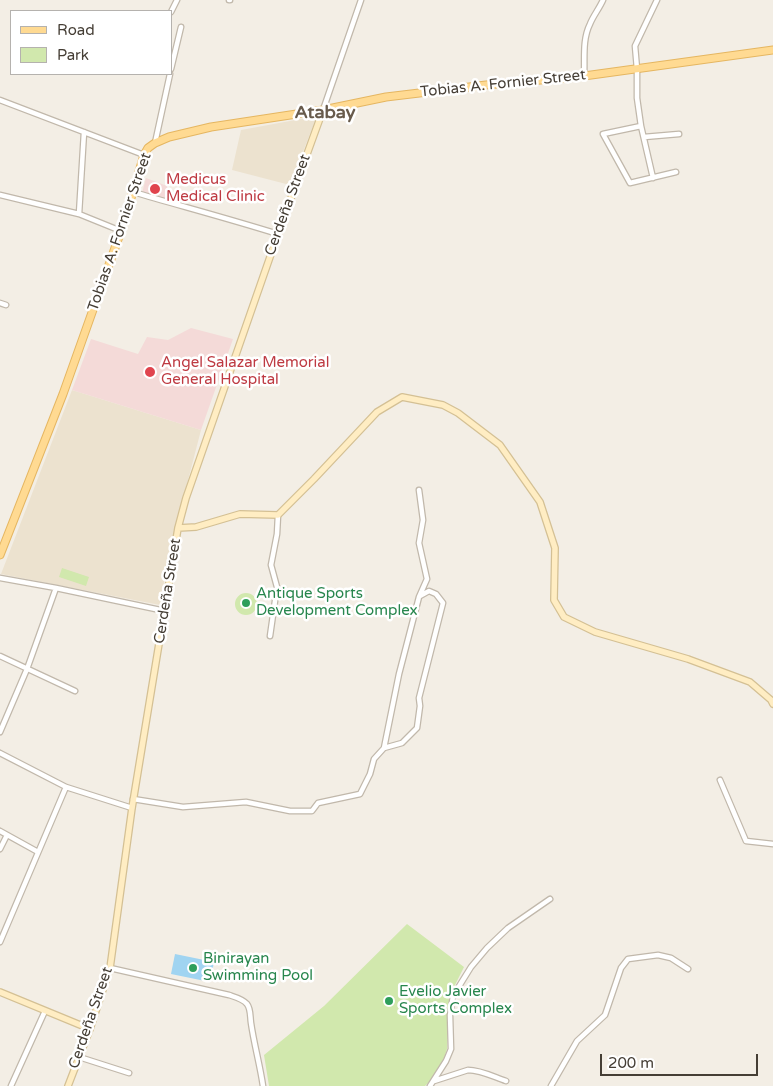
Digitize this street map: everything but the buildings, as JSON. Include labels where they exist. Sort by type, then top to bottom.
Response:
[{"type":"main road","name":"Tobias A. Fornier Street","points":[[0,555],[63,394],[121,231],[144,155],[148,148],[155,143],[169,137],[211,127],[323,110],[386,97],[584,76],[773,50]]},
{"type":"main road","name":"Cerdeña Street","points":[[68,1086],[90,1029],[110,968],[133,799],[178,528],[189,488],[323,110]]},
{"type":"main road","points":[[178,528],[196,526],[240,514],[278,515],[376,412],[402,398],[443,405],[500,445],[540,502],[555,548],[554,600],[564,618],[595,632],[688,659],[750,682],[771,700],[773,704]]},
{"type":"main road","points":[[0,992],[90,1029]]},
{"type":"street","points":[[323,110],[361,0]]},
{"type":"street","points":[[584,76],[585,40],[590,24],[603,0]]},
{"type":"street","points":[[653,178],[641,126],[637,98],[635,46],[658,0]]},
{"type":"street","points":[[172,65],[181,26]]},
{"type":"street","points":[[155,143],[169,76]]},
{"type":"street","points":[[0,100],[144,155]]},
{"type":"street","points":[[641,126],[603,134],[630,183],[676,172]]},
{"type":"street","points":[[79,214],[84,132]]},
{"type":"street","points":[[644,137],[679,134]]},
{"type":"street","points":[[133,192],[278,234]]},
{"type":"street","points":[[0,195],[79,214],[121,231]]},
{"type":"street","points":[[0,303],[6,305]]},
{"type":"street","points":[[133,799],[182,807],[246,802],[290,811],[312,811],[318,803],[360,794],[370,774],[374,759],[384,748],[399,674],[419,597],[427,579],[419,543],[423,520],[419,490]]},
{"type":"street","points":[[270,636],[277,587],[271,565],[277,534],[278,515]]},
{"type":"street","points":[[0,578],[165,611]]},
{"type":"street","points":[[0,732],[27,669],[56,588]]},
{"type":"street","points":[[384,748],[402,743],[417,728],[420,698],[443,603],[436,594],[429,590],[419,597]]},
{"type":"street","points":[[0,656],[75,691]]},
{"type":"street","points":[[0,753],[66,787],[132,808]]},
{"type":"street","points":[[720,780],[746,841],[773,844]]},
{"type":"street","points":[[0,942],[66,787]]},
{"type":"street","points":[[0,831],[38,852]]},
{"type":"street","points":[[0,849],[7,835]]},
{"type":"street","points":[[430,1086],[446,1061],[451,1049],[450,1015],[453,996],[471,967],[508,928],[550,899]]},
{"type":"street","points":[[551,1086],[577,1041],[605,1015],[621,968],[628,959],[658,955],[671,958],[688,969]]},
{"type":"street","points":[[110,968],[229,995],[239,998],[246,1003],[250,1010],[263,1086]]},
{"type":"street","points":[[11,1086],[45,1011]]},
{"type":"street","points":[[79,1057],[129,1073]]},
{"type":"street","points":[[434,1081],[468,1070],[479,1071],[506,1081]]},
{"type":"shaded area","points":[[317,116],[290,185],[232,170],[241,130]]},
{"type":"shaded area","name":"Medicus Medical Clinic","points":[[146,178],[167,186],[167,191],[168,187],[168,190],[173,191],[176,198],[175,203],[142,193]]},
{"type":"shaded area","name":"Angel Salazar Memorial General Hospital","points":[[191,328],[233,339],[201,430],[72,390],[91,339],[138,354],[147,337],[168,340]]},
{"type":"shaded area","points":[[72,390],[201,430],[170,550],[160,605],[1,574]]},
{"type":"green space","points":[[62,568],[89,577],[86,586],[59,577]]},
{"type":"green space","name":"Antique Sports Development Complex","points":[[246,593],[254,596],[257,604],[254,612],[246,615],[238,612],[235,604],[238,596]]},
{"type":"green space","name":"Evelio Javier Sports Complex","points":[[407,924],[464,967],[450,995],[447,1049],[443,1061],[433,1078],[425,1086],[269,1086],[264,1055],[324,1006]]},
{"type":"water","name":"Binirayan Swimming Pool","points":[[175,954],[214,962],[210,982],[171,974]]},
{"type":"place","name":"Medicus Medical Clinic","points":[[155,189]]},
{"type":"place","name":"Angel Salazar Memorial General Hospital","points":[[150,372]]},
{"type":"place","name":"Antique Sports Development Complex","points":[[246,603]]},
{"type":"place","name":"Binirayan Swimming Pool","points":[[193,968]]},
{"type":"place","name":"Evelio Javier Sports Complex","points":[[389,1001]]},
{"type":"district","name":"Atabay","points":[[325,113]]}]
